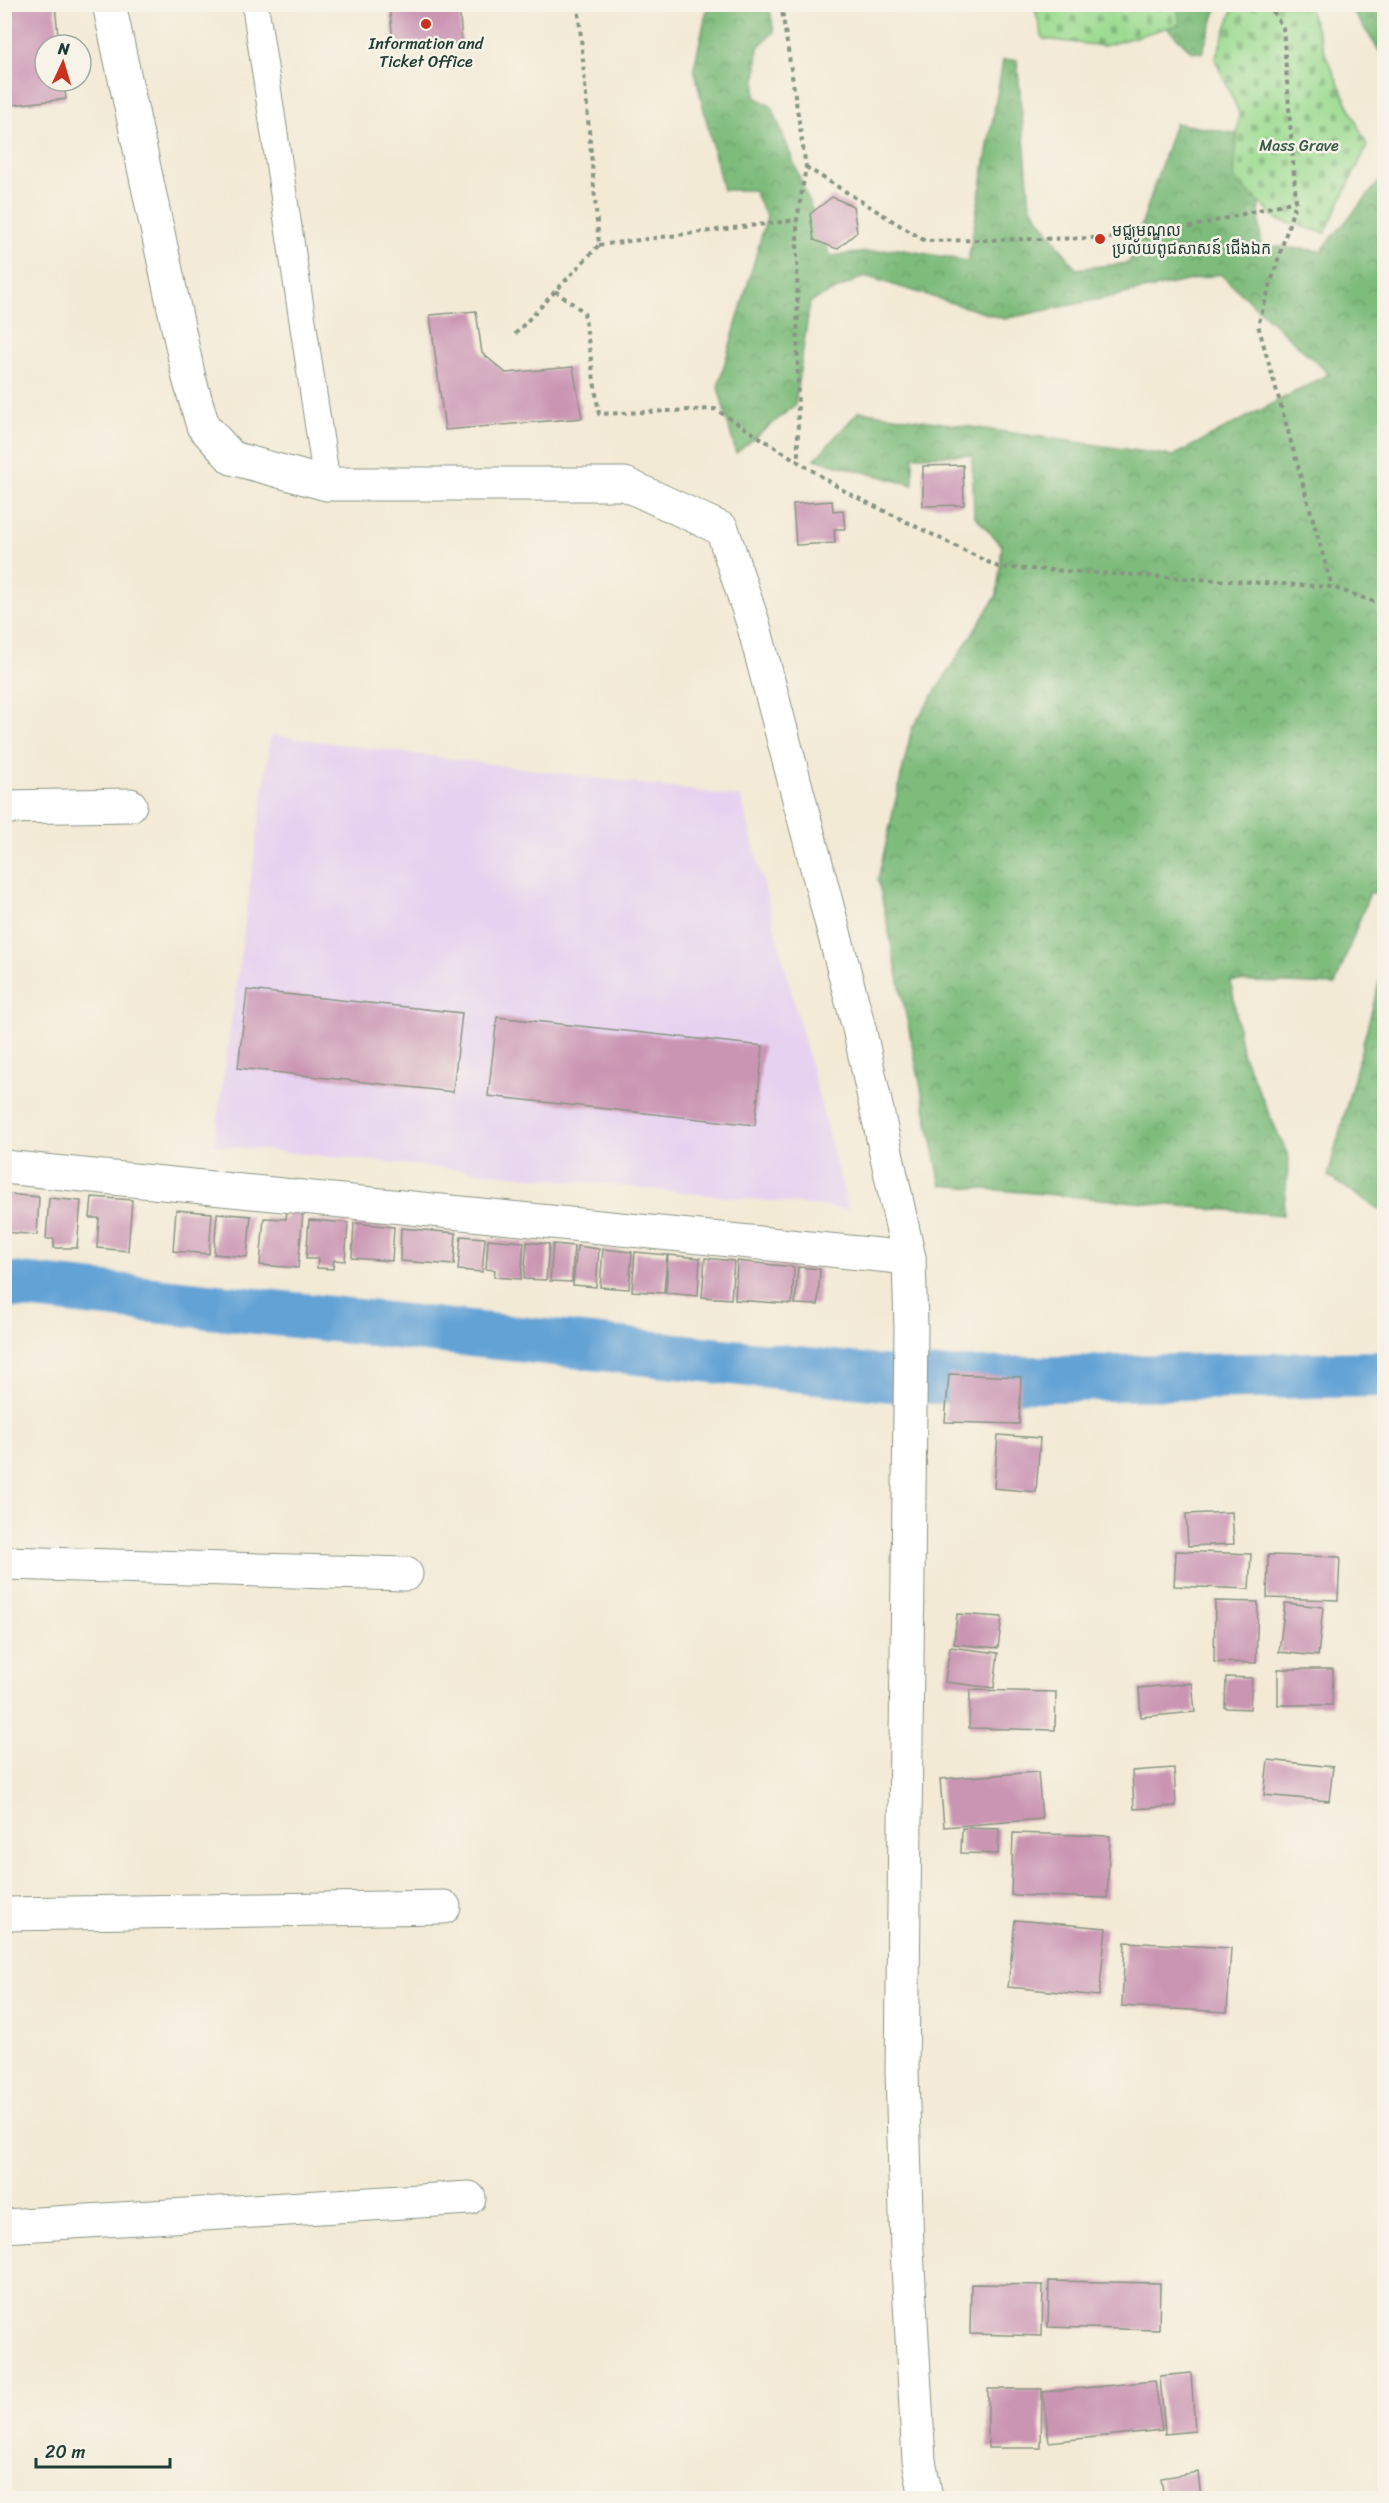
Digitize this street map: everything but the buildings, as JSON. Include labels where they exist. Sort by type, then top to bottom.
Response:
[{"type":"street","points":[[109,4],[189,378],[203,426],[232,458],[327,484],[625,484],[722,529],[753,623],[859,1028],[909,1258],[911,1328],[902,2070],[907,2250],[918,2448],[926,2499]]},
{"type":"street","points":[[4,807],[130,805]]},
{"type":"street","points":[[4,1167],[909,1258]]},
{"type":"street","points":[[4,1563],[406,1574]]},
{"type":"street","points":[[4,1914],[444,1907]]},
{"type":"street","points":[[4,2226],[469,2198]]},
{"type":"lane","points":[[255,4],[327,484]]},
{"type":"path","points":[[578,4],[599,245]]},
{"type":"path","points":[[781,4],[806,167],[797,220],[798,462]]},
{"type":"path","points":[[1268,4],[1283,28],[1296,201],[1258,326],[1332,587]]},
{"type":"path","points":[[806,167],[925,241],[1151,237],[1296,201]]},
{"type":"path","points":[[515,334],[599,245],[797,220]]},
{"type":"path","points":[[555,291],[584,312],[599,414],[715,409],[846,492],[998,567],[1332,587],[1384,605]]},
{"type":"shaded area","points":[[271,735],[741,797],[848,1209],[214,1145]]},
{"type":"green space","name":"Mass Grave","points":[[1235,4],[1291,5],[1309,9],[1327,58],[1367,146],[1325,233],[1278,220],[1234,179],[1239,113],[1215,59]]},
{"type":"green space","points":[[708,5],[769,5],[774,32],[758,47],[755,97],[772,107],[830,256],[898,249],[968,261],[1003,60],[1017,60],[1030,206],[1076,269],[1129,263],[1175,123],[1255,137],[1261,245],[1321,251],[1384,176],[1384,896],[1370,892],[1335,985],[1231,981],[1242,1053],[1289,1158],[1283,1215],[941,1185],[878,879],[912,728],[997,595],[1002,546],[974,515],[972,455],[913,456],[913,485],[815,459],[859,411],[1173,456],[1329,374],[1220,274],[1004,319],[865,276],[810,302],[795,405],[736,453],[718,387],[767,217],[753,190],[723,190],[694,68]]},
{"type":"green space","points":[[1034,5],[1177,5],[1180,24],[1104,46],[1043,39]]},
{"type":"green space","points":[[1144,5],[1218,5],[1202,53],[1191,51]]},
{"type":"green space","points":[[1349,5],[1384,5],[1384,58]]},
{"type":"green space","points":[[1384,964],[1384,1196],[1380,1210],[1328,1176]]},
{"type":"waterway","points":[[4,1284],[909,1381],[1384,1374]]},
{"type":"place","name":"Information and Ticket Office","points":[[426,24]]},
{"type":"place","name":"មជ្ឈមណ្ឌល ប្រល័យពូជសាសន៍ ជើងឯក","points":[[1100,239]]}]
